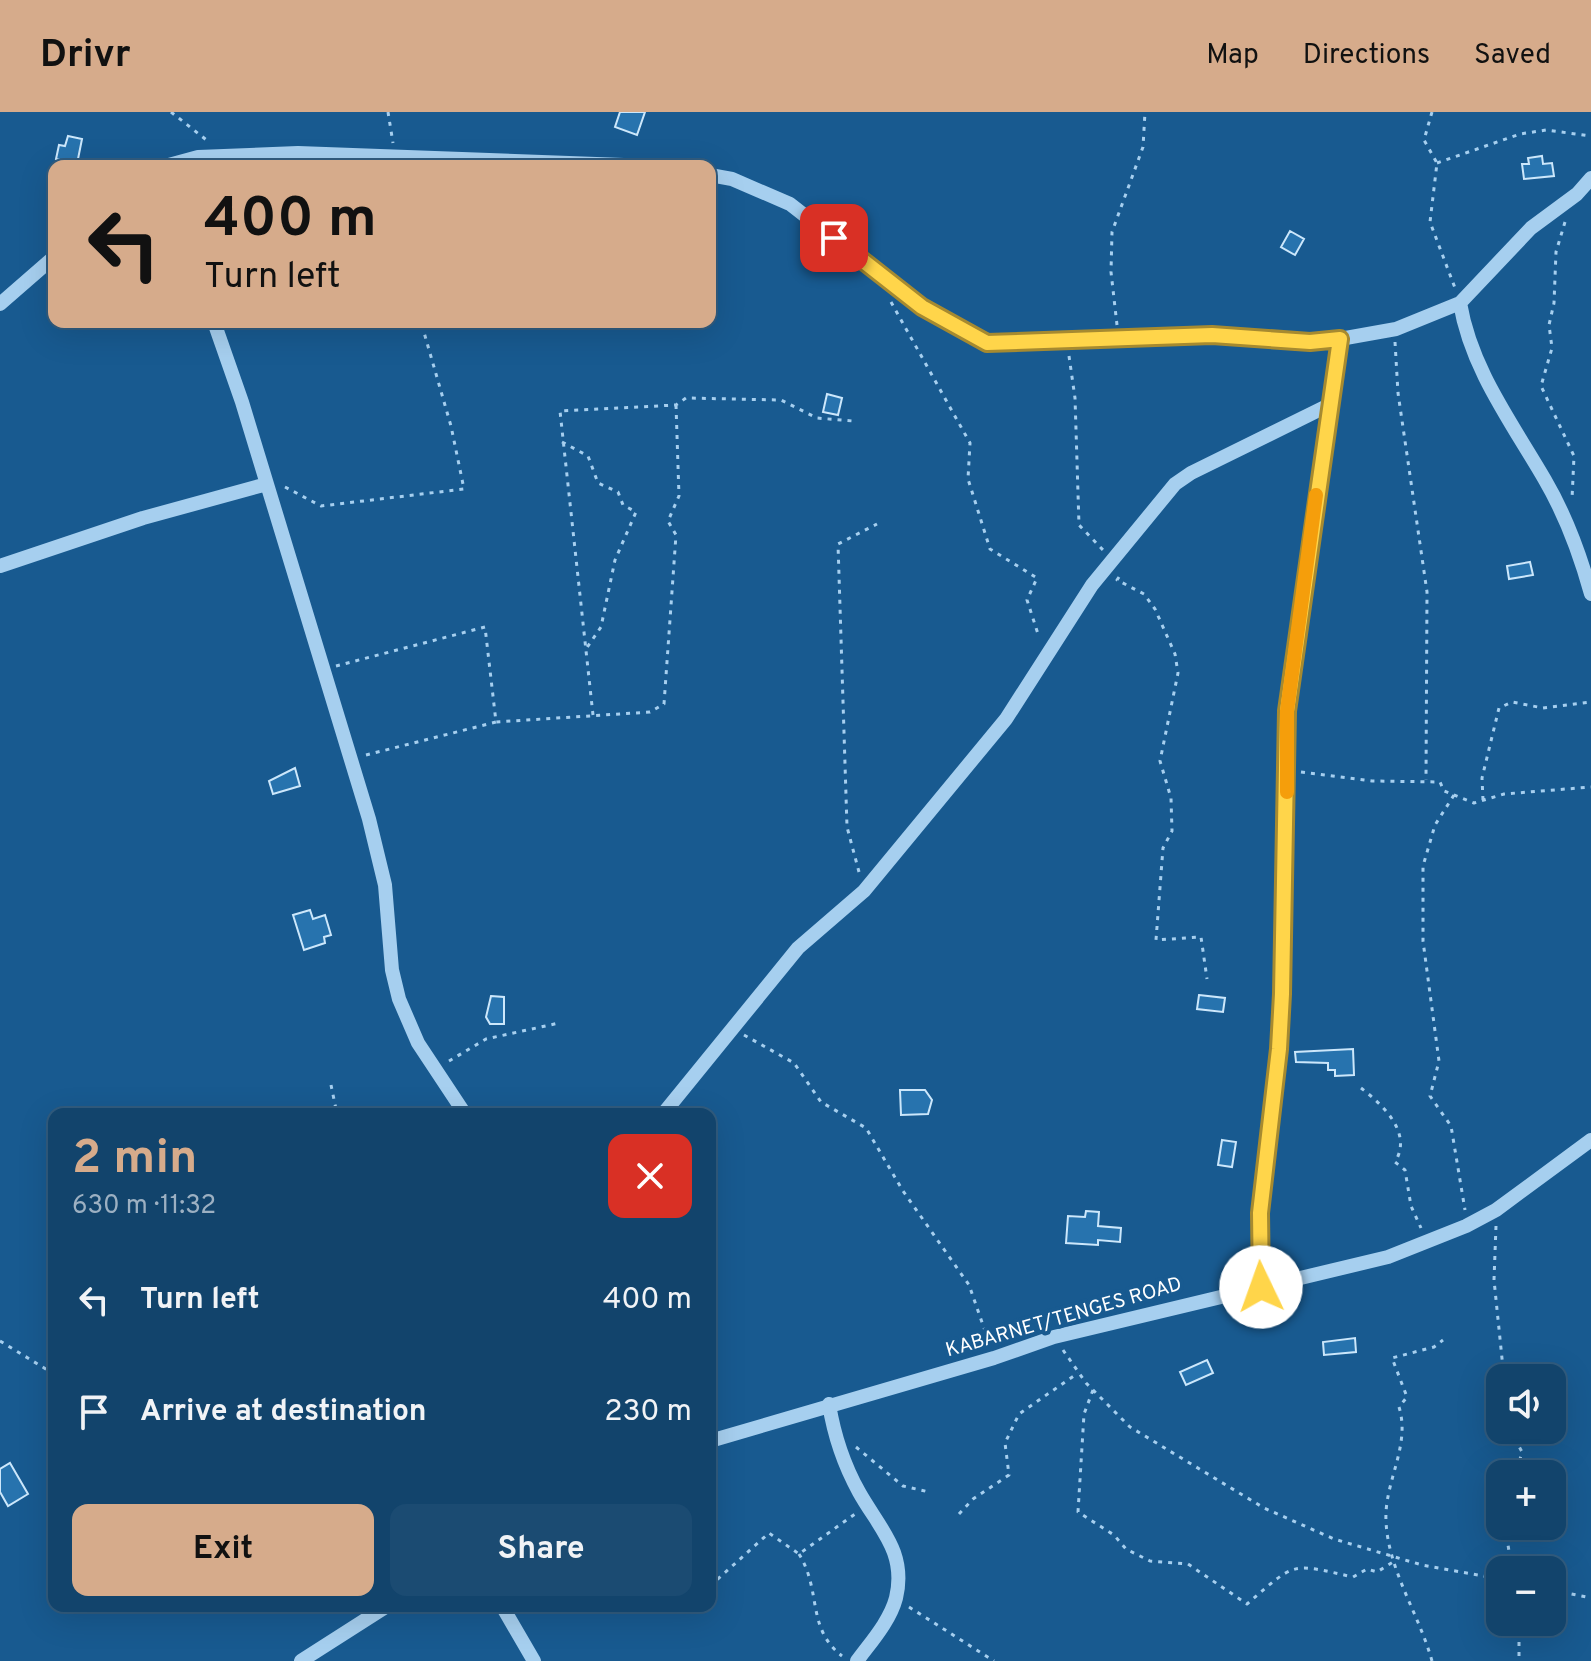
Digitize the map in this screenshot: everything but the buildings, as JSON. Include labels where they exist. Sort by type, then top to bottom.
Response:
[{"type":"street","points":[[195,160],[225,154],[395,155],[511,160]]},
{"type":"street","points":[[716,176],[732,179],[790,204],[922,307],[987,343],[1212,335],[1310,342],[1396,329],[1460,303],[1531,228],[1577,194],[1591,178]]},
{"type":"street","points":[[0,304],[48,262]]},
{"type":"street","points":[[1460,303],[1464,325],[1499,406],[1545,480],[1576,544],[1591,594]]},
{"type":"street","points":[[216,328],[268,487],[385,885],[392,970],[399,999],[418,1043],[461,1108]]},
{"type":"street","points":[[1261,1287],[1260,1213],[1279,1049],[1287,711],[1340,339]]},
{"type":"street","points":[[668,1108],[798,948],[864,891],[1006,719],[1047,660],[1092,585],[1175,484],[1191,473],[1329,405]]},
{"type":"street","points":[[0,566],[143,518],[268,487]]},
{"type":"street","points":[[1576,544],[1591,538]]},
{"type":"street","name":"KABARNET/TENGES ROAD","points":[[716,1439],[994,1358],[1054,1337],[1363,1263],[1427,1242],[1496,1210],[1591,1140]]},
{"type":"street","points":[[829,1404],[833,1431],[868,1504],[896,1551],[899,1570],[896,1599],[887,1619],[857,1661]]},
{"type":"street","points":[[301,1661],[378,1612]]},
{"type":"street","points":[[505,1612],[534,1661]]},
{"type":"path","points":[[171,112],[225,154]]},
{"type":"path","points":[[388,112],[395,155]]},
{"type":"path","points":[[1119,337],[1111,272],[1112,232],[1143,147],[1145,112]]},
{"type":"path","points":[[1432,112],[1424,140],[1437,163],[1430,222],[1460,303]]},
{"type":"path","points":[[1437,163],[1520,134],[1546,130],[1591,136]]},
{"type":"path","points":[[1557,208],[1566,220],[1556,252],[1554,303],[1549,325],[1552,348],[1541,386],[1574,456],[1571,502]]},
{"type":"path","points":[[887,294],[970,443],[968,479],[990,549],[1037,578],[1027,600],[1047,660]]},
{"type":"path","points":[[268,487],[287,486],[321,506],[464,489],[451,426],[423,328]]},
{"type":"path","points":[[1396,329],[1398,393],[1427,592],[1426,780]]},
{"type":"path","points":[[1066,340],[1075,398],[1079,525],[1122,570],[1117,580],[1144,594],[1155,609],[1175,654],[1178,673],[1160,761],[1171,798],[1172,831],[1163,848],[1156,940],[1201,937],[1207,979]]},
{"type":"path","points":[[593,715],[560,411],[676,405],[686,398],[781,400],[817,418],[853,421]]},
{"type":"path","points":[[350,759],[496,722],[650,712],[664,704],[676,535],[668,521],[679,496],[676,405]]},
{"type":"path","points":[[562,442],[588,456],[598,483],[618,492],[623,505],[636,512],[615,560],[601,627],[584,652]]},
{"type":"path","points":[[864,891],[847,827],[838,544],[877,524]]},
{"type":"path","points":[[322,670],[485,627],[496,722]]},
{"type":"path","points":[[1483,800],[1482,778],[1499,708],[1512,702],[1543,708],[1591,702]]},
{"type":"path","points":[[1286,770],[1372,781],[1440,782],[1444,791],[1474,803],[1504,794],[1591,787]]},
{"type":"path","points":[[1454,795],[1435,825],[1423,866],[1423,941],[1439,1061],[1430,1096],[1451,1126],[1466,1226]]},
{"type":"path","points":[[435,1068],[486,1039],[559,1023]]},
{"type":"path","points":[[734,1029],[794,1063],[821,1102],[866,1128],[903,1191],[969,1285],[994,1358]]},
{"type":"path","points":[[331,1085],[336,1108]]},
{"type":"path","points":[[1361,1088],[1378,1101],[1393,1120],[1401,1140],[1401,1152],[1395,1162],[1405,1170],[1411,1206],[1427,1242]]},
{"type":"path","points":[[1496,1210],[1494,1280],[1503,1364]]},
{"type":"path","points":[[1054,1337],[1093,1390],[1130,1427],[1264,1508],[1334,1539],[1390,1556],[1486,1576]]},
{"type":"path","points":[[1432,1661],[1390,1556],[1387,1494],[1404,1424],[1399,1407],[1407,1397],[1392,1358],[1434,1347],[1443,1340]]},
{"type":"path","points":[[0,1341],[48,1370]]},
{"type":"path","points":[[959,1514],[973,1499],[1009,1475],[1005,1443],[1019,1414],[1079,1372]]},
{"type":"path","points":[[1093,1390],[1084,1414],[1078,1512],[1114,1535],[1126,1549],[1150,1561],[1188,1564],[1247,1604],[1283,1573],[1302,1565],[1353,1577],[1367,1569],[1377,1572],[1393,1562]]},
{"type":"path","points":[[833,1431],[903,1486],[929,1492]]},
{"type":"path","points":[[799,1554],[868,1504]]},
{"type":"path","points":[[716,1581],[769,1533],[799,1554],[815,1591],[815,1610],[825,1643],[848,1661]]},
{"type":"path","points":[[1566,1593],[1591,1598]]},
{"type":"path","points":[[896,1599],[994,1661]]},
{"type":"path","points":[[1519,1636],[1519,1661]]},
{"type":"slow traffic","points":[[1287,792],[1287,711],[1316,495]]},
{"type":"route","points":[[834,238],[922,307],[987,343],[1212,335],[1310,342],[1340,339],[1287,711],[1282,994],[1279,1049],[1260,1213],[1258,1258],[1261,1287]]}]
